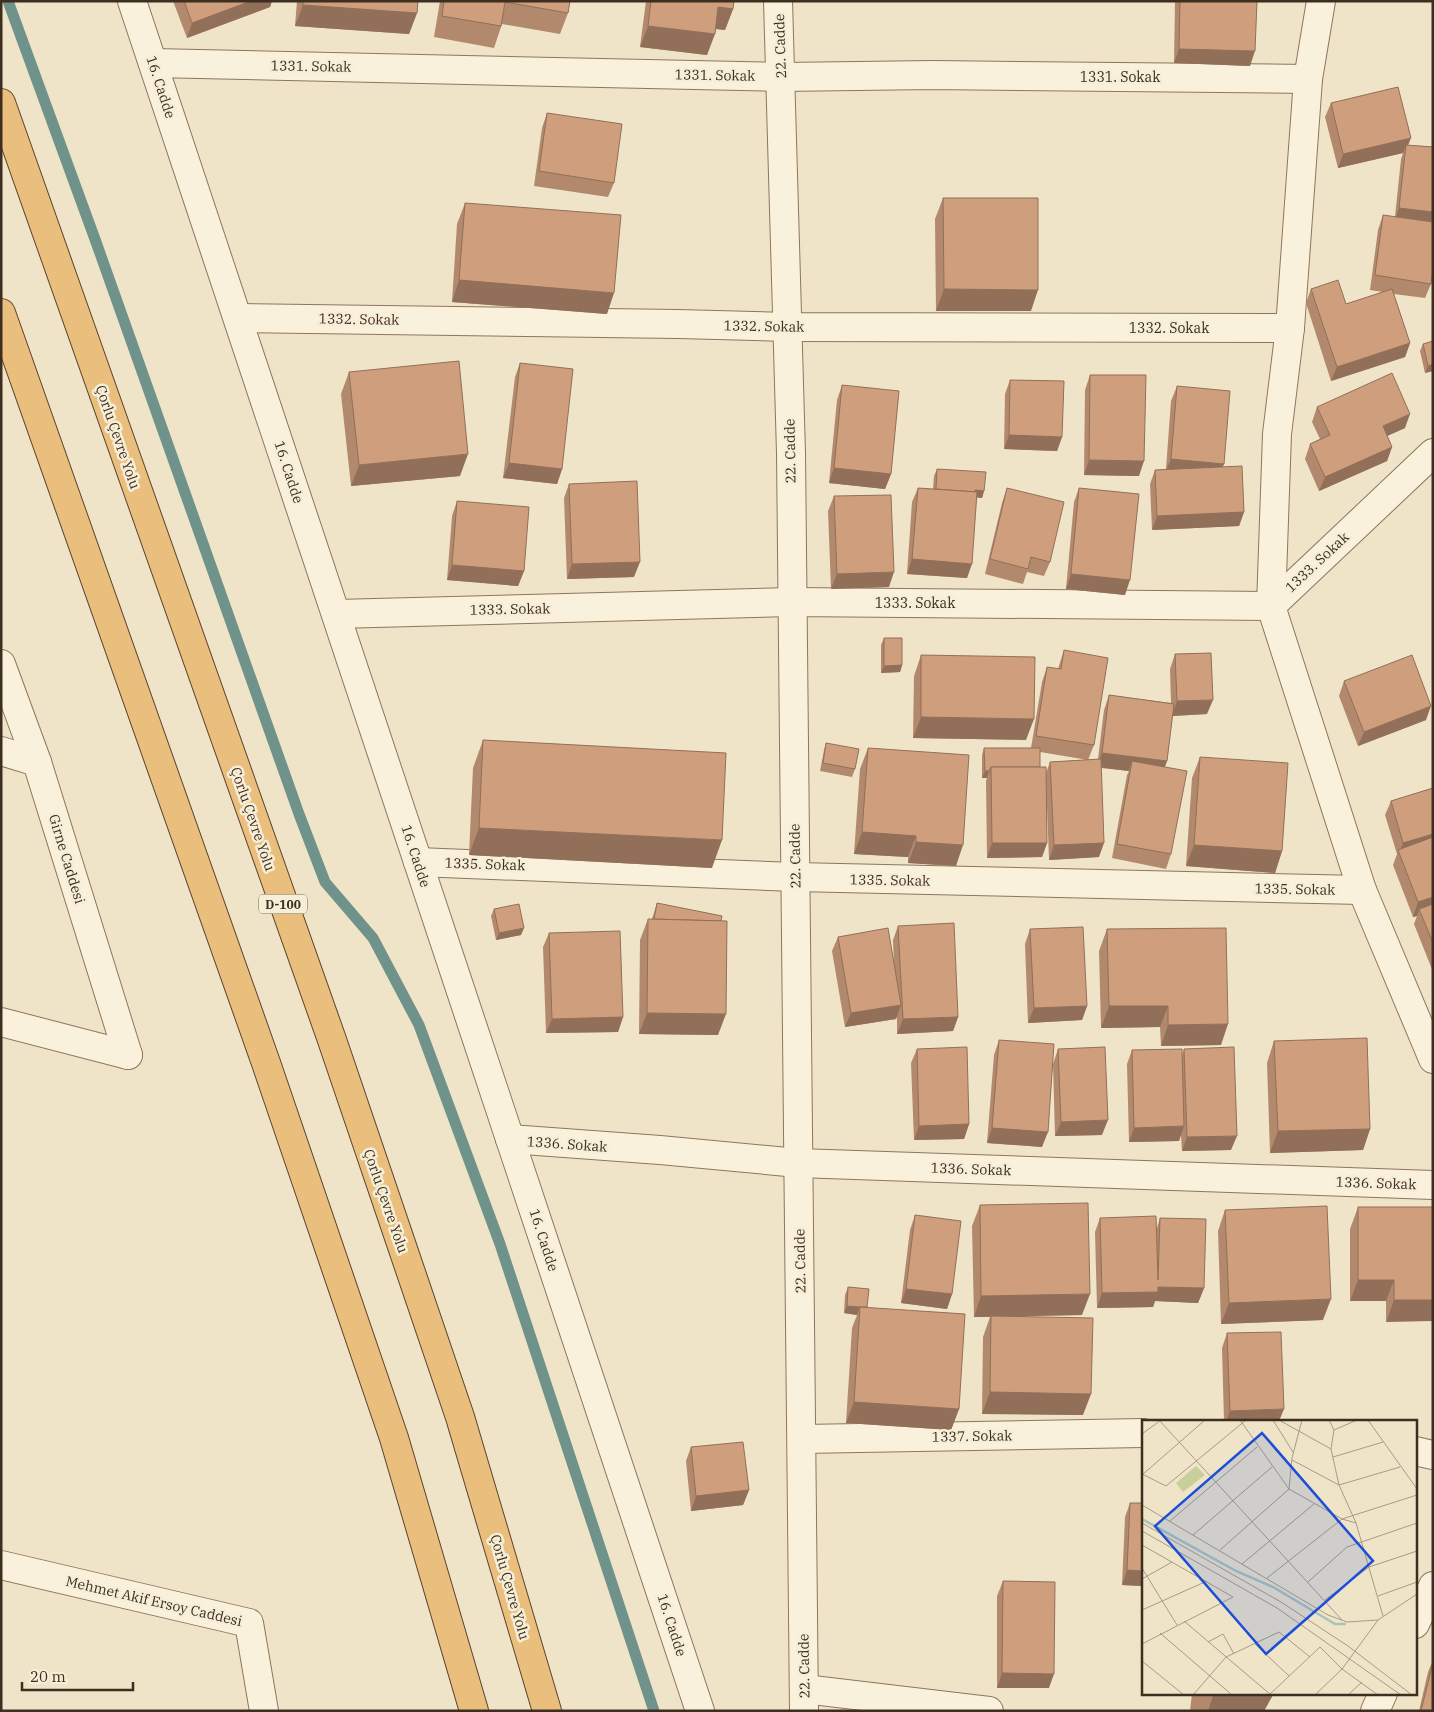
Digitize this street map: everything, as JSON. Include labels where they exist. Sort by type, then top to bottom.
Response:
[{"type":"highway","name":"Çorlu Çevre Yolu","points":[[1,103],[332,1040],[460,1417],[546,1711]]},
{"type":"highway","points":[[1,313],[263,1053],[394,1438],[474,1711]]},
{"type":"street","name":"16. Cadde","points":[[132,1],[700,1711]]},
{"type":"street","name":"22. Cadde","points":[[778,1],[792,602],[804,1700]]},
{"type":"street","points":[[1321,1],[1308,78],[1290,328],[1277,434],[1271,606],[1362,890],[1433,1059]]},
{"type":"street","name":"1331. Sokak","points":[[153,63],[780,76],[933,75],[1308,78]]},
{"type":"street","name":"1332. Sokak","points":[[238,318],[787,327],[1290,328]]},
{"type":"street","name":"1333. Sokak","points":[[336,614],[792,602],[1271,606],[1433,453]]},
{"type":"street","name":"Girne Caddesi","points":[[1,664],[37,762],[128,1055],[1,1022]]},
{"type":"street","points":[[1,751],[37,762]]},
{"type":"street","name":"1335. Sokak","points":[[418,862],[796,878],[1362,890]]},
{"type":"street","name":"1336. Sokak","points":[[510,1139],[660,1150],[798,1164],[1433,1186]]},
{"type":"street","name":"1337. Sokak","points":[[802,1439],[1142,1433]]},
{"type":"street","points":[[1416,1451],[1433,1455]]},
{"type":"street","name":"Mehmet Akif Ersoy Caddesi","points":[[1,1565],[249,1623],[264,1711]]},
{"type":"street","points":[[1416,1622],[1433,1586]]},
{"type":"street","points":[[1375,1711],[1383,1694]]},
{"type":"street","points":[[804,1700],[989,1711]]},
{"type":"building","points":[[184,1],[251,1],[192,23]]},
{"type":"building","points":[[303,1],[418,1],[417,13],[303,5]]},
{"type":"building","points":[[444,1],[570,1],[568,13],[505,2],[501,26],[442,16]]},
{"type":"building","points":[[651,1],[734,1],[733,9],[718,7],[715,34],[648,26]]},
{"type":"building","points":[[1180,1],[1257,1],[1255,51],[1179,49]]},
{"type":"building","points":[[1398,87],[1411,138],[1343,154],[1331,103]]},
{"type":"building","points":[[547,113],[622,124],[614,183],[539,171]]},
{"type":"building","points":[[1406,145],[1433,147],[1433,212],[1399,208]]},
{"type":"building","points":[[943,198],[1038,198],[1038,290],[944,289]]},
{"type":"building","points":[[465,203],[621,215],[614,293],[459,280]]},
{"type":"building","points":[[1383,215],[1433,222],[1433,269],[1431,284],[1375,275]]},
{"type":"building","points":[[1338,280],[1346,304],[1392,289],[1410,343],[1337,367],[1311,289]]},
{"type":"building","points":[[1433,341],[1433,364],[1428,366],[1423,344]]},
{"type":"building","points":[[459,361],[468,454],[359,465],[349,372]]},
{"type":"building","points":[[520,363],[573,369],[562,469],[509,463]]},
{"type":"building","points":[[1392,373],[1410,414],[1383,426],[1392,447],[1325,477],[1310,444],[1330,435],[1317,407]]},
{"type":"building","points":[[1090,375],[1146,375],[1144,461],[1089,460]]},
{"type":"building","points":[[1010,380],[1064,381],[1062,437],[1009,435]]},
{"type":"building","points":[[842,385],[899,391],[891,474],[834,468]]},
{"type":"building","points":[[1177,386],[1230,391],[1224,464],[1171,459]]},
{"type":"building","points":[[1242,466],[1244,512],[1157,516],[1155,470]]},
{"type":"building","points":[[937,469],[986,472],[984,491],[936,489]]},
{"type":"building","points":[[637,481],[640,562],[572,564],[569,484]]},
{"type":"building","points":[[918,488],[977,492],[972,564],[912,559]]},
{"type":"building","points":[[1007,488],[1064,502],[1050,562],[1031,557],[1028,569],[990,559]]},
{"type":"building","points":[[1079,488],[1139,494],[1130,580],[1071,574]]},
{"type":"building","points":[[891,495],[894,572],[837,574],[834,496]]},
{"type":"building","points":[[457,501],[529,507],[524,571],[452,565]]},
{"type":"building","points":[[884,638],[902,638],[902,665],[884,666]]},
{"type":"building","points":[[1064,650],[1108,658],[1094,745],[1036,736],[1047,667],[1061,669]]},
{"type":"building","points":[[1211,653],[1213,700],[1177,701],[1175,654]]},
{"type":"building","points":[[921,655],[1035,657],[1034,719],[921,717]]},
{"type":"building","points":[[1412,655],[1431,706],[1364,732],[1344,681]]},
{"type":"building","points":[[1109,695],[1174,704],[1167,761],[1102,753]]},
{"type":"building","points":[[483,740],[726,753],[722,840],[479,828]]},
{"type":"building","points":[[826,743],[859,749],[855,769],[823,763]]},
{"type":"building","points":[[868,748],[969,755],[963,845],[916,842],[916,836],[862,832]]},
{"type":"building","points":[[984,748],[1040,748],[1040,767],[991,767],[989,771],[985,771]]},
{"type":"building","points":[[1200,757],[1288,763],[1282,851],[1194,845]]},
{"type":"building","points":[[1101,759],[1104,843],[1054,845],[1050,762]]},
{"type":"building","points":[[1132,761],[1187,771],[1171,854],[1117,844]]},
{"type":"building","points":[[991,767],[1046,767],[1047,843],[992,843]]},
{"type":"building","points":[[1433,788],[1433,834],[1403,843],[1391,801]]},
{"type":"building","points":[[1433,837],[1433,897],[1418,902],[1398,850]]},
{"type":"building","points":[[657,903],[722,916],[721,921],[654,919]]},
{"type":"building","points":[[519,904],[524,928],[499,933],[494,909]]},
{"type":"building","points":[[1433,904],[1433,943],[1419,909]]},
{"type":"building","points":[[648,919],[727,921],[726,1014],[647,1013]]},
{"type":"building","points":[[954,923],[958,1017],[903,1019],[898,926]]},
{"type":"building","points":[[1083,927],[1087,1006],[1034,1008],[1030,929]]},
{"type":"building","points":[[888,928],[901,1005],[851,1013],[838,937]]},
{"type":"building","points":[[1226,928],[1228,1024],[1168,1025],[1168,1006],[1109,1006],[1107,929]]},
{"type":"building","points":[[620,931],[623,1017],[552,1019],[549,933]]},
{"type":"building","points":[[1367,1038],[1370,1129],[1278,1131],[1274,1041]]},
{"type":"building","points":[[999,1040],[1054,1044],[1048,1132],[992,1128]]},
{"type":"building","points":[[967,1047],[969,1124],[919,1126],[917,1049]]},
{"type":"building","points":[[1105,1047],[1108,1120],[1061,1122],[1058,1049]]},
{"type":"building","points":[[1234,1047],[1237,1136],[1187,1137],[1184,1049]]},
{"type":"building","points":[[1182,1049],[1184,1126],[1134,1128],[1132,1050]]},
{"type":"building","points":[[1088,1203],[1090,1294],[981,1296],[980,1205]]},
{"type":"building","points":[[1327,1206],[1331,1299],[1229,1303],[1225,1210]]},
{"type":"building","points":[[1358,1207],[1433,1207],[1433,1300],[1394,1300],[1394,1280],[1358,1280]]},
{"type":"building","points":[[915,1215],[961,1221],[952,1294],[906,1289]]},
{"type":"building","points":[[1156,1216],[1158,1280],[1160,1218],[1206,1219],[1204,1288],[1158,1287],[1158,1292],[1102,1293],[1100,1218]]},
{"type":"building","points":[[848,1287],[869,1289],[867,1307],[847,1306]]},
{"type":"building","points":[[860,1307],[965,1314],[959,1409],[854,1402]]},
{"type":"building","points":[[991,1316],[1093,1318],[1091,1394],[990,1392]]},
{"type":"building","points":[[1281,1332],[1284,1409],[1230,1411],[1227,1333]]},
{"type":"building","points":[[743,1442],[749,1490],[696,1496],[691,1447]]},
{"type":"building","points":[[1130,1503],[1142,1503],[1142,1571],[1127,1570]]},
{"type":"building","points":[[1003,1581],[1055,1582],[1054,1674],[1002,1673]]},
{"type":"building","points":[[1433,1662],[1433,1711],[1421,1711]]},
{"type":"waterway","points":[[8,1],[325,882],[373,938],[419,1025],[500,1244],[654,1711]]}]
